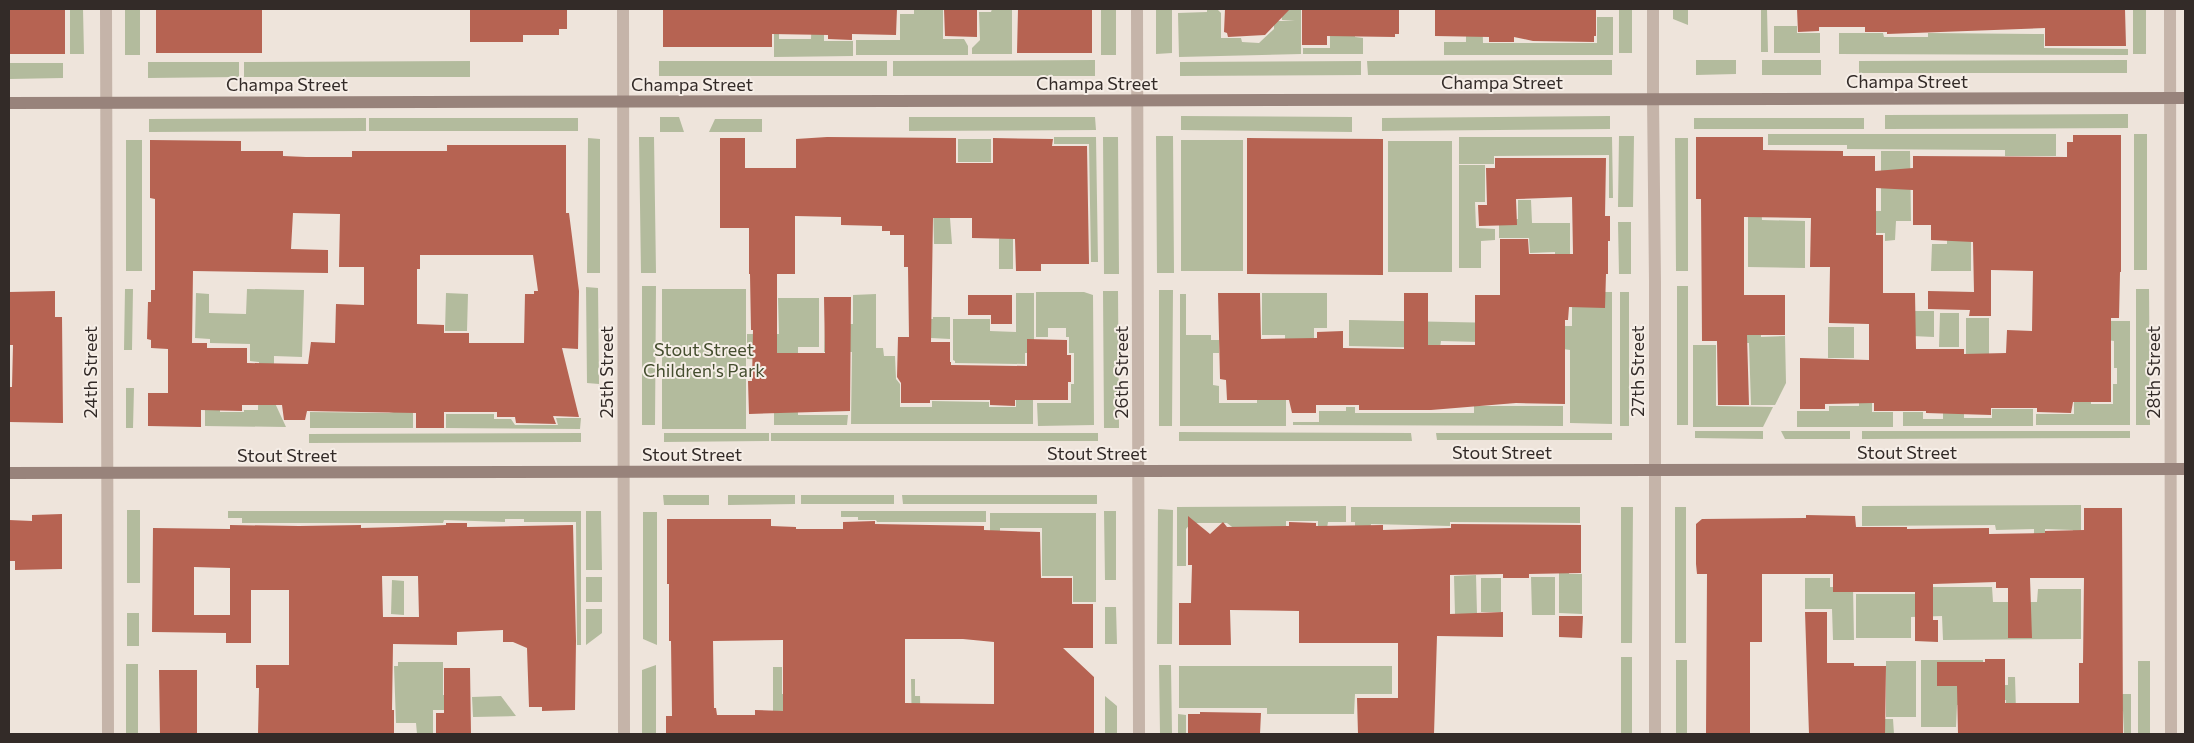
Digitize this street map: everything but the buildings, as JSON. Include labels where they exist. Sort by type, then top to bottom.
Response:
[{"type":"main road","name":"Champa Street","points":[[9,103],[2185,98]]},
{"type":"main road","name":"Stout Street","points":[[9,473],[2185,468]]},
{"type":"street","name":"24th Street","points":[[106,9],[108,734]]},
{"type":"street","name":"25th Street","points":[[623,9],[624,734]]},
{"type":"street","name":"26th Street","points":[[1138,9],[1139,734]]},
{"type":"street","name":"27th Street","points":[[1653,9],[1655,734]]},
{"type":"street","name":"28th Street","points":[[2170,9],[2172,734]]},
{"type":"green space","points":[[70,9],[83,9],[84,54],[70,54]]},
{"type":"green space","points":[[125,9],[140,9],[140,55],[125,55]]},
{"type":"green space","points":[[812,9],[824,9],[824,41],[853,41],[853,56],[774,57],[774,25],[779,25],[779,39],[811,39]]},
{"type":"green space","points":[[914,9],[943,9],[943,39],[964,39],[968,46],[968,55],[856,55],[856,40],[900,40],[900,14],[914,14]]},
{"type":"green space","points":[[992,9],[1012,9],[1012,54],[972,54],[972,48],[980,40],[979,12],[991,12]]},
{"type":"green space","points":[[1101,9],[1116,9],[1116,55],[1101,55]]},
{"type":"green space","points":[[1156,9],[1172,9],[1172,53],[1156,54]]},
{"type":"green space","points":[[1207,9],[1217,9],[1221,13],[1221,38],[1241,38],[1242,42],[1259,43],[1274,29],[1274,21],[1295,21],[1282,20],[1281,9],[1301,9],[1301,54],[1179,57],[1178,13],[1207,12]]},
{"type":"green space","points":[[1330,9],[1359,9],[1359,11],[1355,12],[1355,37],[1363,38],[1363,54],[1303,54],[1303,48],[1330,48]]},
{"type":"green space","points":[[1466,9],[1482,9],[1483,43],[1597,43],[1597,17],[1613,17],[1613,55],[1444,55],[1444,42],[1466,42]]},
{"type":"green space","points":[[1619,9],[1632,9],[1632,53],[1619,53]]},
{"type":"green space","points":[[1673,9],[1688,9],[1688,25],[1673,19]]},
{"type":"green space","points":[[1761,9],[1767,9],[1768,52],[1761,52]]},
{"type":"green space","points":[[2133,9],[2146,9],[2146,54],[2133,54]]},
{"type":"green space","points":[[1774,26],[1797,26],[1797,33],[1820,33],[1820,53],[1774,53]]},
{"type":"green space","points":[[1839,33],[1883,33],[1884,37],[1928,37],[1928,33],[2044,34],[2044,48],[2128,49],[2128,55],[1839,54]]},
{"type":"green space","points":[[1095,60],[1095,76],[893,76],[893,61]]},
{"type":"green space","points":[[1612,60],[1612,75],[1368,75],[1367,61]]},
{"type":"green space","points":[[1696,60],[1736,60],[1736,74],[1696,75]]},
{"type":"green space","points":[[1762,60],[1821,60],[1821,75],[1762,75]]},
{"type":"green space","points":[[2127,60],[2127,73],[1859,73],[1859,61]]},
{"type":"green space","points":[[470,61],[470,77],[244,77],[244,62]]},
{"type":"green space","points":[[659,61],[887,61],[887,76],[659,76]]},
{"type":"green space","points":[[1361,61],[1361,75],[1180,76],[1180,62]]},
{"type":"green space","points":[[148,62],[239,62],[239,77],[148,78]]},
{"type":"green space","points":[[9,63],[63,63],[63,78],[9,79]]},
{"type":"green space","points":[[2128,114],[2128,128],[1885,129],[1885,115]]},
{"type":"green space","points":[[1181,116],[1352,117],[1352,132],[1181,130]]},
{"type":"green space","points":[[1610,116],[1610,129],[1382,131],[1382,118]]},
{"type":"green space","points":[[660,117],[679,117],[684,132],[660,132]]},
{"type":"green space","points":[[909,117],[1095,117],[1096,130],[909,131]]},
{"type":"green space","points":[[366,118],[366,131],[149,132],[149,119]]},
{"type":"green space","points":[[369,118],[578,118],[578,131],[369,131]]},
{"type":"green space","points":[[1694,118],[1864,118],[1864,129],[1694,129]]},
{"type":"green space","points":[[715,119],[762,119],[762,132],[709,132]]},
{"type":"green space","points":[[1768,134],[2056,134],[2056,156],[2005,156],[2005,150],[1847,149],[1847,145],[1768,145]]},
{"type":"green space","points":[[2134,134],[2147,134],[2147,270],[2134,270]]},
{"type":"green space","points":[[1156,136],[1173,136],[1174,273],[1157,273]]},
{"type":"green space","points":[[1619,136],[1634,136],[1633,207],[1618,207]]},
{"type":"green space","points":[[639,137],[654,137],[656,273],[641,273]]},
{"type":"green space","points":[[1054,137],[1096,137],[1098,262],[1091,262],[1089,144],[1054,144]]},
{"type":"green space","points":[[1103,137],[1118,137],[1119,274],[1104,274]]},
{"type":"green space","points":[[1459,137],[1612,137],[1613,198],[1609,198],[1609,155],[1494,156],[1494,164],[1459,164]]},
{"type":"green space","points":[[588,138],[600,139],[600,273],[587,273]]},
{"type":"green space","points":[[1675,138],[1688,138],[1688,271],[1676,271]]},
{"type":"green space","points":[[958,139],[991,139],[991,162],[958,162]]},
{"type":"green space","points":[[126,140],[142,140],[142,271],[126,271]]},
{"type":"green space","points":[[1181,140],[1243,140],[1243,271],[1181,271]]},
{"type":"green space","points":[[1388,141],[1452,141],[1452,272],[1388,272]]},
{"type":"green space","points":[[1881,151],[1910,151],[1911,221],[1896,221],[1895,240],[1885,241],[1885,233],[1846,233],[1846,211],[1881,211]]},
{"type":"green space","points":[[1459,165],[1485,165],[1485,202],[1475,202],[1476,228],[1495,229],[1495,240],[1481,241],[1481,268],[1459,268]]},
{"type":"green space","points":[[1518,200],[1531,200],[1532,223],[1570,223],[1570,258],[1555,270],[1555,252],[1530,253],[1529,238],[1499,238],[1499,219],[1518,219]]},
{"type":"green space","points":[[933,201],[949,205],[952,244],[934,244]]},
{"type":"green space","points":[[1013,201],[1013,269],[999,269],[999,239]]},
{"type":"green space","points":[[1748,204],[1761,204],[1762,220],[1805,221],[1805,268],[1748,267]]},
{"type":"green space","points":[[1618,222],[1631,222],[1631,274],[1619,274]]},
{"type":"green space","points":[[1947,229],[1971,229],[1971,271],[1931,271],[1932,244],[1947,244]]},
{"type":"green space","points":[[642,286],[656,286],[655,425],[642,425]]},
{"type":"green space","points":[[1677,286],[1688,286],[1688,425],[1677,425]]},
{"type":"green space","points":[[586,287],[598,288],[599,384],[587,383]]},
{"type":"green space","points":[[125,289],[133,289],[132,350],[124,350]]},
{"type":"green space","points":[[247,289],[304,290],[302,357],[274,356],[274,401],[286,427],[205,426],[205,408],[220,409],[220,412],[258,410],[259,362],[250,361],[250,344],[210,343],[210,339],[195,338],[196,293],[209,294],[209,313],[246,314]]},
{"type":"green space","name":"Stout Street Children's Park","points":[[662,289],[746,289],[746,429],[662,429]]},
{"type":"green space","points":[[2136,289],[2149,289],[2150,425],[2136,425]]},
{"type":"green space","points":[[1159,290],[1173,290],[1172,426],[1159,426]]},
{"type":"green space","points":[[1103,291],[1118,291],[1119,428],[1104,428]]},
{"type":"green space","points":[[1036,292],[1084,292],[1093,295],[1094,425],[1038,426],[1037,403],[1071,403],[1071,384],[1074,384],[1074,353],[1069,353],[1069,337],[1066,337],[1066,328],[1048,328],[1048,337],[1036,337]]},
{"type":"green space","points":[[1572,292],[1612,292],[1612,424],[1570,423],[1570,350],[1563,349],[1563,326],[1572,326]]},
{"type":"green space","points":[[1620,292],[1629,292],[1629,426],[1620,426]]},
{"type":"green space","points":[[446,293],[468,294],[467,331],[445,331]]},
{"type":"green space","points":[[1016,293],[1034,293],[1034,353],[1025,353],[1025,364],[955,363],[953,360],[953,319],[990,319],[990,331],[1016,332]]},
{"type":"green space","points":[[1262,293],[1327,293],[1327,328],[1314,328],[1314,361],[1285,361],[1285,335],[1262,335]]},
{"type":"green space","points":[[876,294],[876,348],[883,348],[884,356],[895,356],[896,379],[900,384],[900,407],[932,407],[932,401],[989,402],[989,407],[1016,407],[1016,367],[1033,384],[1033,424],[851,424],[852,352],[824,352],[825,324],[853,324],[853,295]]},
{"type":"green space","points":[[1180,294],[1186,294],[1186,335],[1211,335],[1211,340],[1219,340],[1219,353],[1213,353],[1213,385],[1219,386],[1219,403],[1257,403],[1257,382],[1286,364],[1286,426],[1180,426]]},
{"type":"green space","points":[[778,298],[819,298],[819,347],[798,347],[798,415],[848,415],[847,425],[774,425],[774,360],[747,359],[747,334],[779,334]]},
{"type":"green space","points":[[1912,311],[1934,311],[1934,337],[1912,336]]},
{"type":"green space","points":[[1940,313],[1959,313],[1959,347],[1939,347]]},
{"type":"green space","points":[[1746,316],[1761,316],[1761,337],[1785,336],[1786,383],[1775,405],[1751,405]]},
{"type":"green space","points":[[933,317],[950,317],[950,339],[931,338],[931,328],[909,327],[909,319],[933,319]]},
{"type":"green space","points":[[1966,318],[1989,318],[1989,358],[1966,358]]},
{"type":"green space","points":[[1349,320],[1556,324],[1480,342],[1441,341],[1440,348],[1349,346]]},
{"type":"green space","points":[[2107,321],[2130,321],[2130,425],[2036,425],[2036,414],[2074,414],[2074,395],[2091,395],[2091,404],[2113,404],[2113,384],[2117,384],[2117,368],[2114,368],[2114,341],[2107,340]]},
{"type":"green space","points":[[1828,327],[1854,327],[1854,358],[1828,358]]},
{"type":"green space","points":[[1693,345],[1716,345],[1716,406],[1773,407],[1763,427],[1693,427]]},
{"type":"green space","points":[[126,388],[134,388],[133,428],[126,428]]},
{"type":"green space","points":[[1859,393],[1872,393],[1872,412],[1893,412],[1893,427],[1797,427],[1797,411],[1829,411],[1829,406],[1859,406]]},
{"type":"green space","points":[[1474,406],[1563,406],[1563,426],[1293,425],[1293,422],[1319,422],[1319,411],[1346,411],[1346,407],[1355,407],[1355,413],[1474,413]]},
{"type":"green space","points":[[413,408],[413,428],[310,428],[310,412],[389,413]]},
{"type":"green space","points":[[1992,409],[2033,409],[2033,426],[1903,426],[1903,412],[1923,412],[1923,419],[1943,419],[1943,410],[1964,410],[1964,418],[1992,418]]},
{"type":"green space","points":[[446,414],[494,414],[494,419],[511,419],[515,425],[558,425],[556,418],[581,418],[580,429],[446,428]]},
{"type":"green space","points":[[1695,431],[1763,431],[1763,439],[1695,438]]},
{"type":"green space","points":[[1781,431],[1850,431],[1850,439],[1785,439]]},
{"type":"green space","points":[[1862,431],[2130,431],[2130,438],[1862,439]]},
{"type":"green space","points":[[1179,432],[1411,433],[1412,441],[1179,441]]},
{"type":"green space","points":[[581,433],[581,442],[309,443],[309,434]]},
{"type":"green space","points":[[664,433],[769,433],[769,441],[664,442]]},
{"type":"green space","points":[[771,433],[1098,433],[1098,441],[771,441]]},
{"type":"green space","points":[[1436,433],[1612,433],[1612,440],[1437,440]]},
{"type":"green space","points":[[663,495],[709,495],[709,505],[664,505]]},
{"type":"green space","points":[[728,495],[795,495],[795,504],[728,505]]},
{"type":"green space","points":[[801,495],[894,495],[894,504],[801,504]]},
{"type":"green space","points":[[902,495],[1097,495],[1097,504],[903,504]]},
{"type":"green space","points":[[2081,505],[2081,534],[2073,534],[2073,530],[2045,529],[2045,534],[2034,534],[2034,529],[1996,530],[1995,525],[1862,526],[1862,506]]},
{"type":"green space","points":[[1346,506],[1346,522],[1328,522],[1327,528],[1318,528],[1318,521],[1286,521],[1286,530],[1236,530],[1227,523],[1191,523],[1186,529],[1186,566],[1177,566],[1177,507]]},
{"type":"green space","points":[[1351,507],[1580,507],[1580,523],[1450,522],[1450,526],[1371,524],[1370,530],[1355,529],[1355,522],[1351,522]]},
{"type":"green space","points":[[1621,507],[1633,507],[1632,643],[1621,643]]},
{"type":"green space","points":[[1675,507],[1686,507],[1686,643],[1675,643]]},
{"type":"green space","points":[[1158,509],[1173,510],[1172,644],[1157,644]]},
{"type":"green space","points":[[127,510],[140,510],[140,583],[127,583]]},
{"type":"green space","points":[[228,511],[581,511],[581,645],[577,645],[576,522],[524,522],[524,519],[505,519],[505,522],[444,520],[443,523],[242,523],[242,518],[228,518]]},
{"type":"green space","points":[[586,511],[601,511],[602,570],[586,570]]},
{"type":"green space","points":[[841,511],[986,511],[986,522],[877,522],[876,520],[858,520],[858,517],[841,517]]},
{"type":"green space","points":[[1104,511],[1116,511],[1116,580],[1105,580]]},
{"type":"green space","points":[[643,512],[657,512],[657,645],[643,639]]},
{"type":"green space","points":[[990,513],[1096,513],[1096,602],[1073,602],[1073,576],[1042,576],[1042,528],[1000,528],[1000,550],[990,553]]},
{"type":"green space","points":[[1559,560],[1569,561],[1569,574],[1582,574],[1582,614],[1559,613]]},
{"type":"green space","points":[[1476,575],[1477,614],[1455,614],[1454,576]]},
{"type":"green space","points":[[586,577],[602,577],[602,602],[586,602]]},
{"type":"green space","points":[[1531,577],[1555,577],[1555,615],[1532,615]]},
{"type":"green space","points":[[1481,578],[1501,578],[1501,612],[1481,612]]},
{"type":"green space","points":[[1805,578],[1830,578],[1830,587],[1853,587],[1854,640],[1833,640],[1832,609],[1805,609]]},
{"type":"green space","points":[[392,580],[404,581],[404,615],[391,614]]},
{"type":"green space","points":[[1917,587],[1992,587],[1993,602],[2037,602],[2038,589],[2081,589],[2081,639],[1943,640],[1942,616],[1911,617],[1911,638],[1856,638],[1856,594],[1917,594]]},
{"type":"green space","points":[[1105,607],[1116,607],[1117,644],[1105,644]]},
{"type":"green space","points":[[586,609],[602,609],[602,633],[586,645]]},
{"type":"green space","points":[[127,613],[139,613],[139,646],[127,646]]},
{"type":"green space","points":[[1621,657],[1632,657],[1632,734],[1621,734]]},
{"type":"green space","points":[[1676,660],[1687,660],[1687,734],[1676,734]]},
{"type":"green space","points":[[1921,660],[1983,660],[1983,685],[2008,685],[2008,677],[2015,677],[2016,711],[2006,710],[2006,700],[1988,700],[1987,705],[1957,705],[1956,727],[1921,727]]},
{"type":"green space","points":[[1886,661],[1916,661],[1916,717],[1886,717]]},
{"type":"green space","points":[[2138,661],[2150,661],[2150,734],[2138,734]]},
{"type":"green space","points":[[398,662],[443,662],[443,695],[468,695],[468,710],[433,710],[433,734],[417,734],[416,723],[396,723],[394,666],[398,666]]},
{"type":"green space","points":[[126,664],[138,664],[138,734],[126,734]]},
{"type":"green space","points":[[656,665],[656,734],[642,734],[642,670]]},
{"type":"green space","points":[[1159,665],[1171,665],[1172,734],[1160,734]]},
{"type":"green space","points":[[1179,666],[1392,666],[1392,694],[1355,694],[1354,714],[1267,714],[1267,708],[1179,708]]},
{"type":"green space","points":[[773,667],[782,667],[782,694],[797,694],[799,706],[773,718]]},
{"type":"green space","points":[[911,679],[915,679],[915,696],[920,696],[921,734],[912,734]]},
{"type":"green space","points":[[2105,694],[2131,694],[2131,734],[2124,733],[2123,711],[2105,712]]},
{"type":"green space","points":[[501,696],[516,716],[473,717],[472,697]]},
{"type":"green space","points":[[1105,696],[1117,706],[1117,734],[1105,734]]},
{"type":"green space","points":[[1178,714],[1186,715],[1186,734],[1178,734]]},
{"type":"green space","points":[[1885,719],[1893,719],[1894,734],[1885,734]]}]
